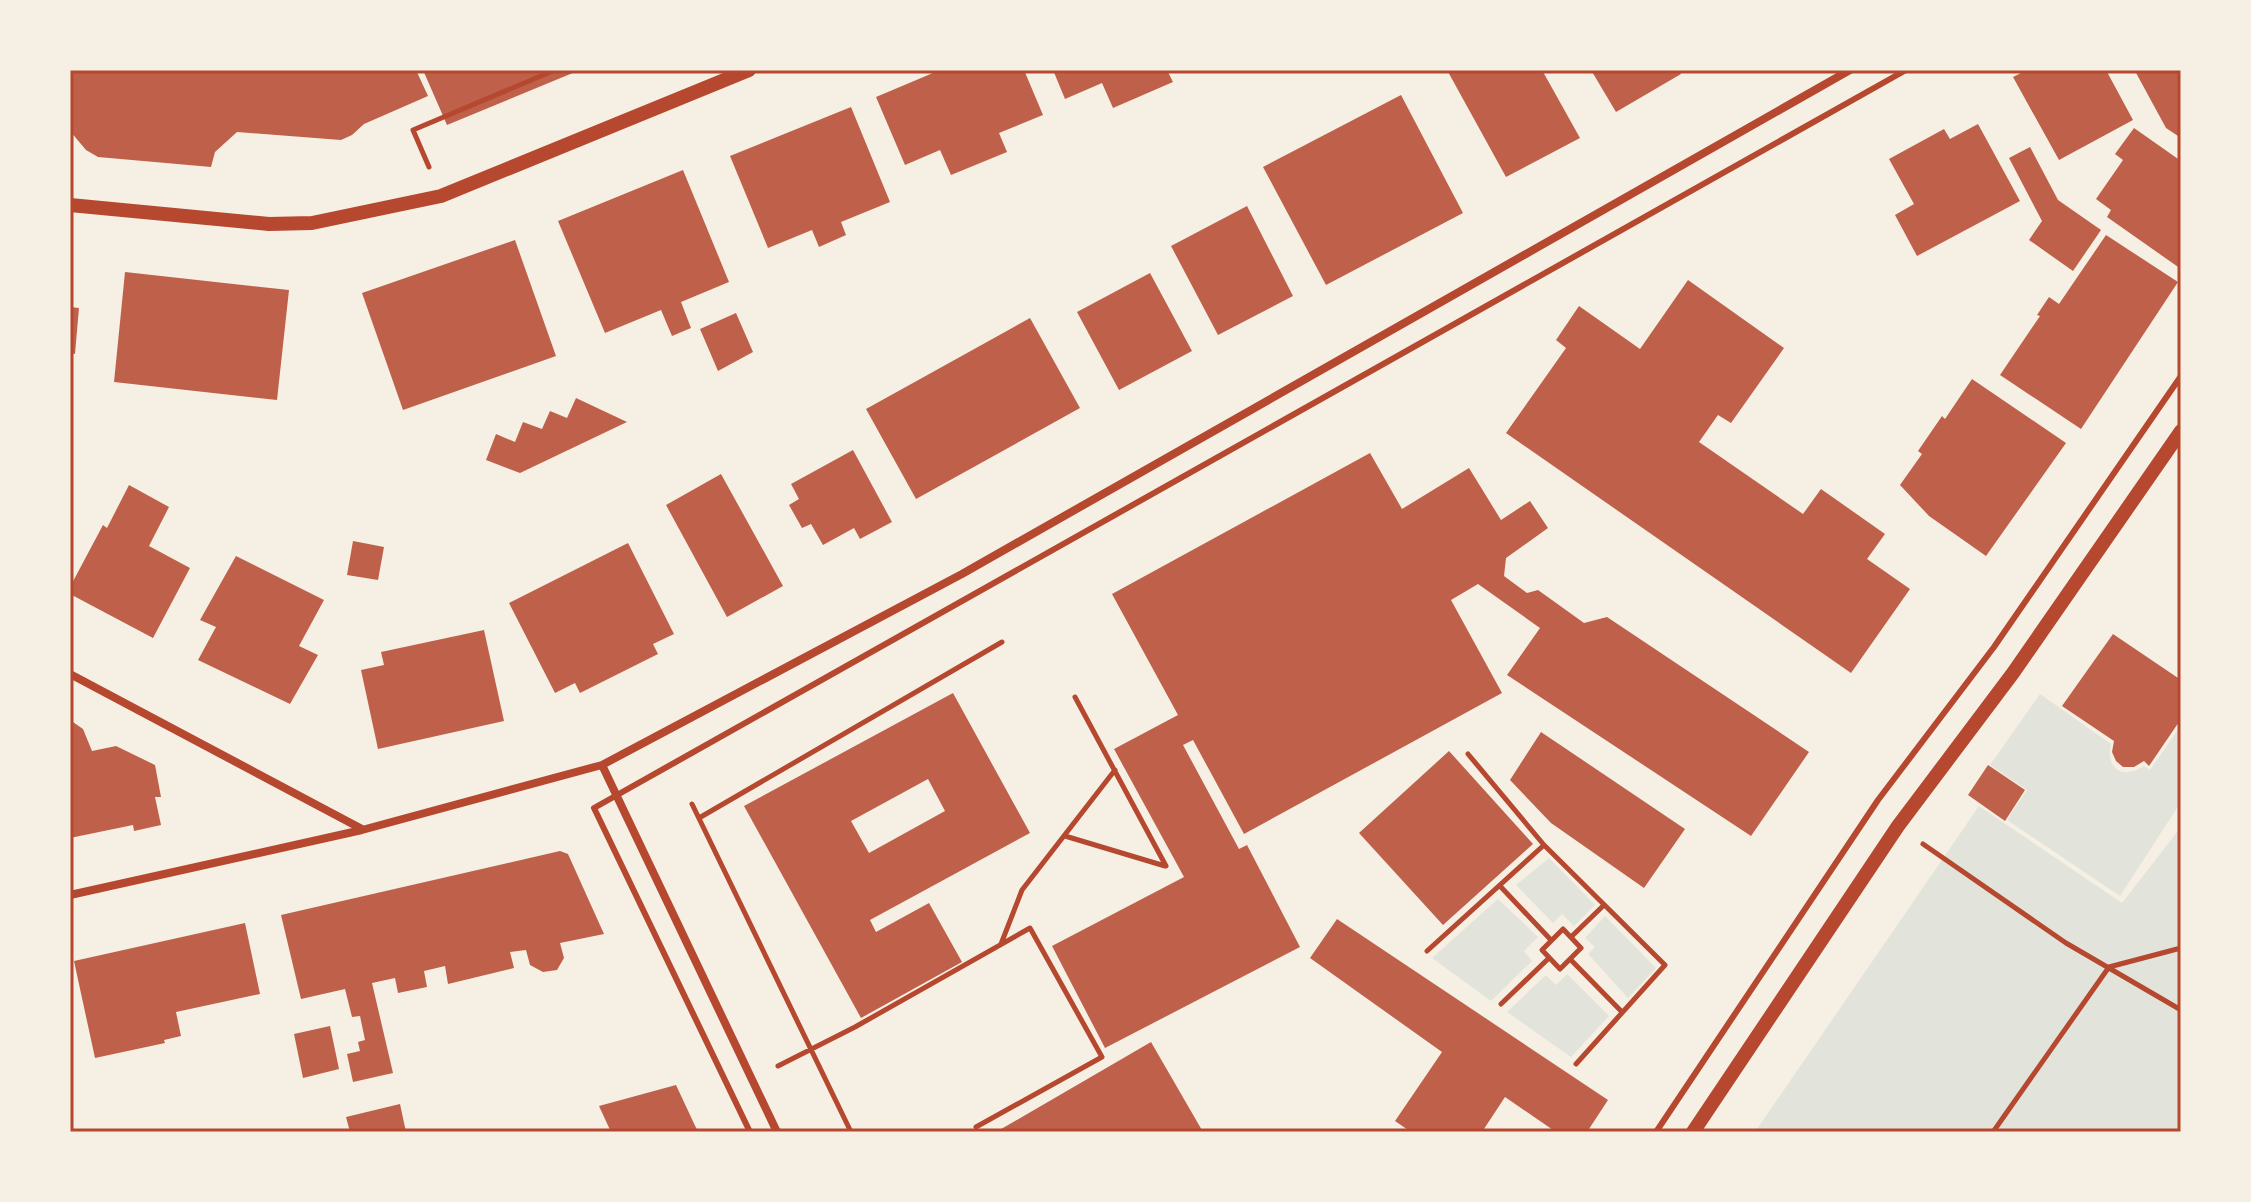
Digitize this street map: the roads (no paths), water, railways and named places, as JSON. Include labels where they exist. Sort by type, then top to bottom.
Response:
[{"type":"street","points":[[70,205],[299,225],[441,196],[749,70]]},
{"type":"street","points":[[70,895],[362,830],[602,765],[962,574],[1850,70]]},
{"type":"street","points":[[1693,1132],[1910,808],[2013,673],[2181,431]]},
{"type":"street","points":[[70,674],[362,830]]},
{"type":"street","points":[[602,765],[777,1132]]},
{"type":"lane","points":[[750,1132],[594,808],[1906,70]]},
{"type":"lane","points":[[1656,1132],[1878,800],[1994,647],[2181,376]]}]
